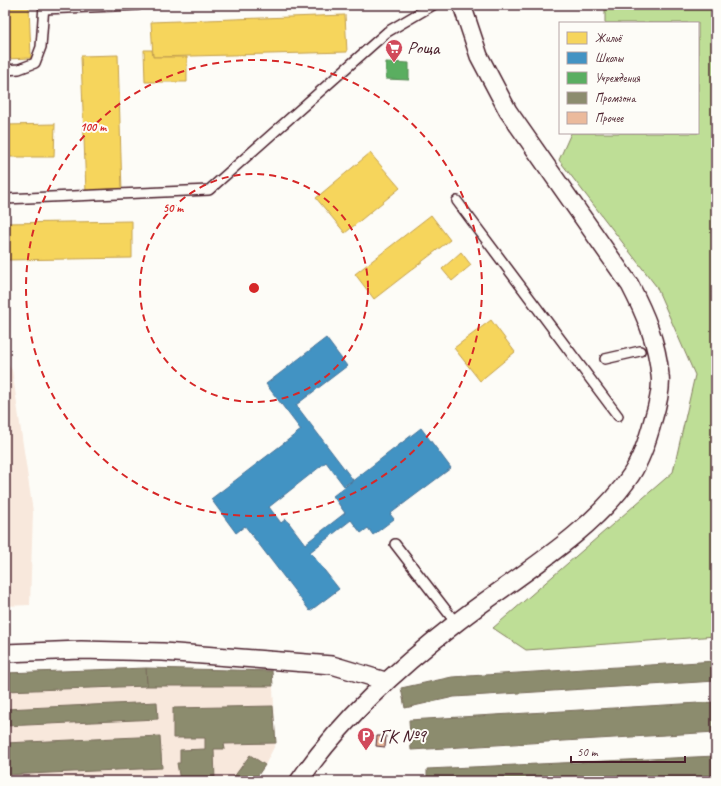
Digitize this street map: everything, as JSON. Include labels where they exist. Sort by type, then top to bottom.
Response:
[{"type":"street","points":[[298,781],[347,720],[385,681],[456,623],[578,532],[608,504],[631,475],[647,445],[656,411],[661,377],[656,348],[646,315],[630,285],[508,111],[479,56],[462,5]]},
{"type":"street","points":[[5,653],[81,650],[162,652],[332,665],[385,681]]},
{"type":"lane","points":[[5,70],[19,69],[35,63],[41,47],[44,7],[138,5]]},
{"type":"lane","points":[[5,199],[209,190],[387,32],[433,5]]},
{"type":"lane","points":[[457,201],[618,416]]},
{"type":"lane","points":[[605,359],[640,351]]},
{"type":"lane","points":[[395,544],[456,623]]},
{"type":"shaded area","points":[[5,360],[12,370],[33,512],[30,605],[5,606]]},
{"type":"shaded area","points":[[146,668],[272,671],[276,743],[265,765],[254,781],[5,781],[5,673]]},
{"type":"green space","points":[[605,5],[716,5],[716,636],[526,650],[493,628],[673,472],[695,375],[656,286],[559,160],[571,134],[699,134],[699,22],[605,22]]},
{"type":"building: Жильё","points":[[5,5],[29,5],[31,58],[5,59]]},
{"type":"building: Жильё","points":[[345,15],[347,52],[153,57],[151,22]]},
{"type":"building: Жильё","points":[[144,50],[152,50],[153,57],[187,57],[187,82],[145,82]]},
{"type":"building: Жильё","points":[[118,55],[122,192],[86,193],[81,56]]},
{"type":"building: Жильё","points":[[55,124],[54,157],[5,157],[5,125]]},
{"type":"building: Жильё","points":[[370,153],[400,188],[345,233],[316,198]]},
{"type":"building: Жильё","points":[[431,215],[450,240],[374,299],[355,274]]},
{"type":"building: Жильё","points":[[132,221],[132,258],[5,260],[5,223]]},
{"type":"building: Жильё","points":[[461,252],[471,265],[452,281],[442,269]]},
{"type":"building: Жильё","points":[[491,320],[515,352],[480,381],[454,348]]},
{"type":"building: Школы","points":[[326,338],[347,366],[296,405],[353,480],[344,486],[326,462],[269,507],[281,523],[286,519],[305,544],[345,513],[333,496],[421,428],[451,468],[390,514],[394,519],[373,535],[368,528],[361,533],[351,520],[310,552],[339,589],[310,611],[245,526],[236,533],[211,499],[301,430],[266,384]]},
{"type":"building: Учреждения","points":[[386,62],[409,63],[409,80],[386,79]]},
{"type":"building: Промзона","points":[[716,661],[716,681],[454,697],[405,708],[401,688],[452,677]]},
{"type":"building: Промзона","points":[[146,668],[272,671],[273,686],[147,686]]},
{"type":"building: Промзона","points":[[146,668],[147,686],[5,691],[5,673]]},
{"type":"building: Промзона","points":[[157,702],[158,719],[5,726],[5,709]]},
{"type":"building: Промзона","points":[[716,702],[716,732],[411,750],[409,720]]},
{"type":"building: Промзона","points":[[273,706],[276,743],[224,744],[225,749],[214,749],[215,781],[180,781],[177,763],[180,763],[180,750],[205,749],[205,738],[173,738],[173,708]]},
{"type":"building: Промзона","points":[[160,736],[162,768],[5,775],[5,743]]},
{"type":"building: Промзона","points":[[250,755],[265,765],[254,781],[231,781]]},
{"type":"building: Промзона","points":[[716,756],[716,779],[671,781],[427,781],[427,769]]},
{"type":"building: Прочее","points":[[377,736],[386,736],[385,747],[376,746]]},
{"type":"place","name":"Роща","points":[[394,63]]},
{"type":"place","name":"ГК №9","points":[[366,751]]}]
